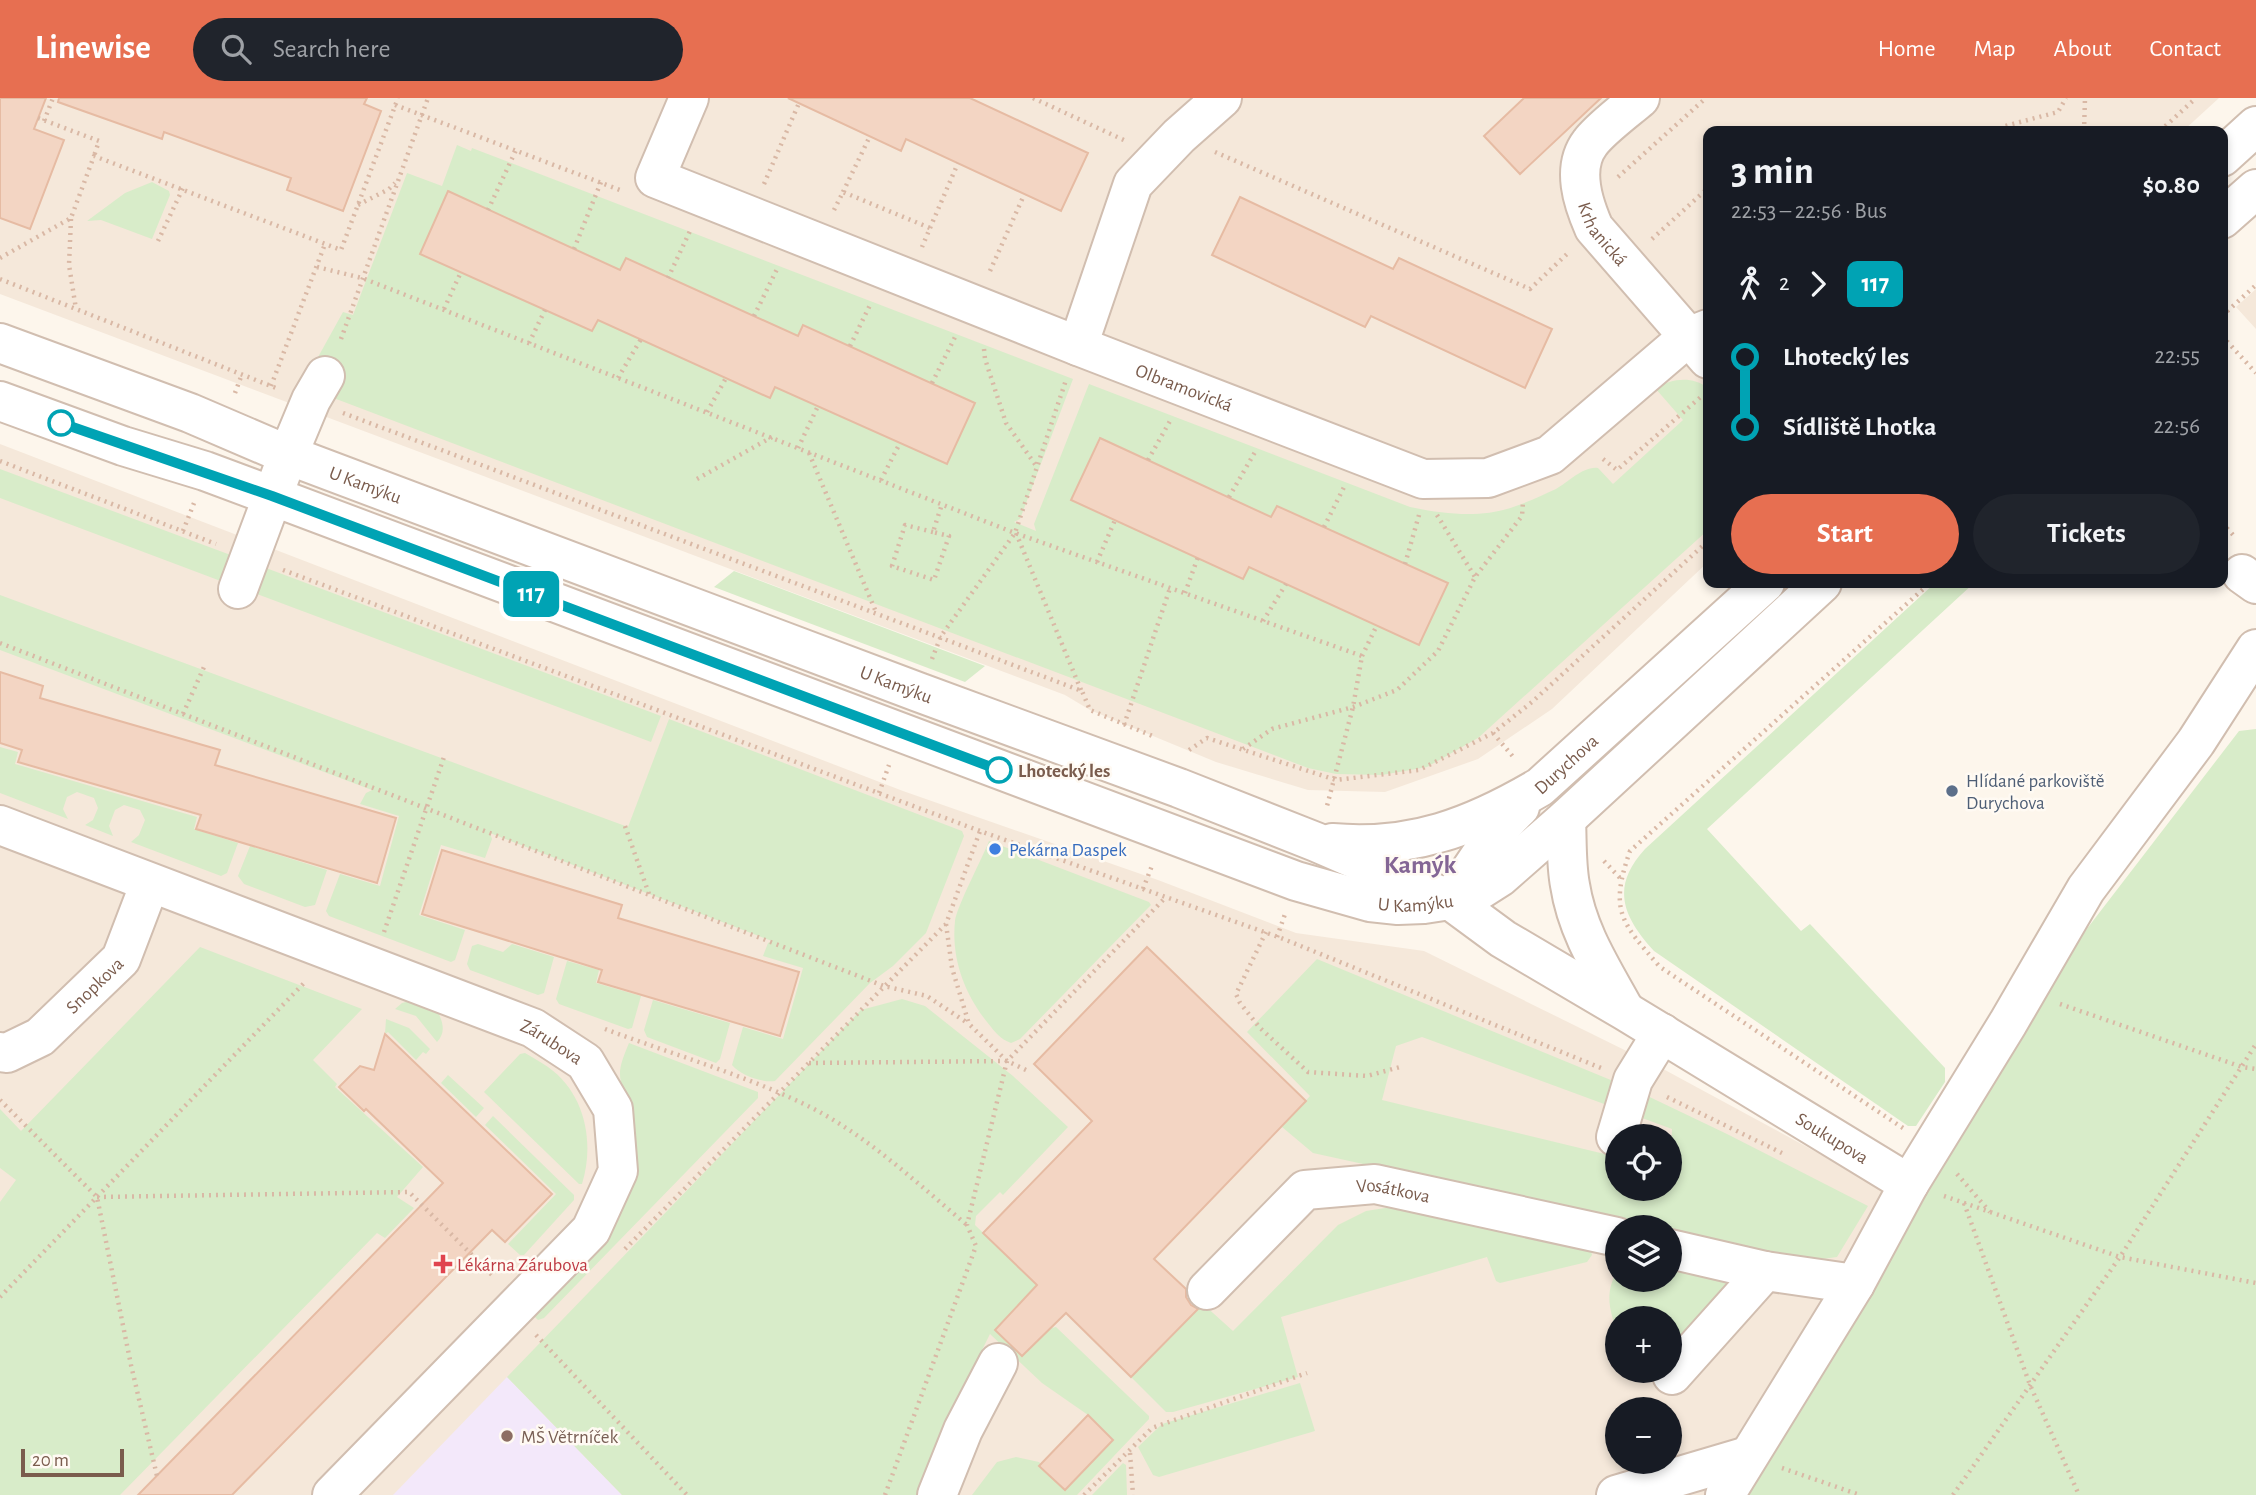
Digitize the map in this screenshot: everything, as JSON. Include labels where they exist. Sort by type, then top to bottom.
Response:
[{"type":"street","name":"Olbramovická","points":[[689,98],[655,178],[1423,479],[1488,478],[1550,454],[1701,342]]},
{"type":"street","points":[[1078,346],[1133,184],[1179,136],[1222,98]]},
{"type":"street","name":"Krhanická","points":[[1640,98],[1589,144],[1579,172],[1590,218],[1625,264],[1701,342]]},
{"type":"street","points":[[2228,152],[2256,126]]},
{"type":"street","points":[[2228,214],[2256,190]]},
{"type":"street","name":"U Kamýku","points":[[0,342],[190,413],[288,455],[1179,788],[1316,842],[1450,901]]},
{"type":"street","points":[[243,573],[288,455],[318,388]]},
{"type":"street","name":"U Kamýku","points":[[0,401],[123,446],[205,471],[1296,881],[1370,902],[1424,904],[1450,901]]},
{"type":"street","name":"Durychova","points":[[1316,842],[1391,844],[1464,826],[1499,811],[1531,777],[1759,588]]},
{"type":"street","points":[[1450,901],[1478,891],[1500,877],[1817,588]]},
{"type":"street","points":[[1725,1495],[1855,1284],[1909,1184],[2086,889],[2196,742],[2256,649]]},
{"type":"street","points":[[1450,901],[1531,777]]},
{"type":"street","points":[[1566,819],[1569,883],[1574,908],[1585,939],[1625,1010]]},
{"type":"street","name":"Zárubova","points":[[0,825],[533,1028],[585,1062],[613,1109],[618,1171],[591,1230],[332,1495]]},
{"type":"street","name":"Snopkova","points":[[0,1052],[7,1053],[40,1037],[121,959],[149,883]]},
{"type":"street","name":"Soukupova","points":[[1450,901],[1503,939],[1625,1010],[1909,1184]]},
{"type":"street","points":[[1620,1124],[1633,1080],[1661,1033]]},
{"type":"street","name":"Vosátkova","points":[[1207,1290],[1305,1190],[1375,1184],[1605,1234]]},
{"type":"street","points":[[1682,1252],[1765,1271],[1855,1284]]},
{"type":"street","points":[[1682,1364],[1765,1271]]},
{"type":"street","points":[[937,1495],[962,1430],[998,1363]]},
{"type":"street","points":[[1616,1495],[1748,1456]]},
{"type":"path","points":[[44,121],[53,98]]},
{"type":"path","points":[[94,156],[341,250],[398,98]]},
{"type":"path","points":[[341,338],[428,98]]},
{"type":"path","points":[[1033,98],[1133,144],[1179,136],[1531,289],[1590,218],[1706,98]]},
{"type":"path","points":[[2009,126],[2058,112],[2066,98]]},
{"type":"path","points":[[2084,126],[2085,98]]},
{"type":"path","points":[[2165,126],[2196,98]]},
{"type":"path","points":[[761,191],[799,103]]},
{"type":"path","points":[[395,105],[422,114]]},
{"type":"path","points":[[38,118],[99,141],[71,218],[69,264],[76,309]]},
{"type":"path","points":[[830,219],[870,136]]},
{"type":"path","points":[[488,209],[516,150]]},
{"type":"path","points":[[918,254],[958,163]]},
{"type":"path","points":[[358,206],[389,189],[398,178]]},
{"type":"path","points":[[574,248],[601,182]]},
{"type":"path","points":[[159,241],[183,188]]},
{"type":"path","points":[[843,192],[930,228]]},
{"type":"path","points":[[1625,264],[1703,193]]},
{"type":"path","points":[[986,278],[1024,195]]},
{"type":"path","points":[[0,258],[71,218]]},
{"type":"path","points":[[668,278],[691,230]]},
{"type":"path","points":[[271,386],[325,244]]},
{"type":"path","points":[[754,316],[780,263]]},
{"type":"path","points":[[317,267],[362,278],[1015,533],[1362,656]]},
{"type":"path","points":[[444,310],[461,272]]},
{"type":"path","points":[[0,279],[271,386],[318,388],[876,612],[1082,691]]},
{"type":"path","points":[[2228,311],[2256,285]]},
{"type":"path","points":[[850,346],[873,299]]},
{"type":"path","points":[[529,342],[545,310]]},
{"type":"path","points":[[932,383],[956,334]]},
{"type":"path","points":[[618,378],[641,339]]},
{"type":"path","points":[[983,340],[985,359],[1006,423],[1037,467]]},
{"type":"path","points":[[2228,343],[2256,373]]},
{"type":"path","points":[[918,692],[941,636],[1015,533],[1078,346]]},
{"type":"path","points":[[707,412],[726,378]]},
{"type":"path","points":[[798,448],[818,406]]},
{"type":"path","points":[[1148,460],[1174,414]]},
{"type":"path","points":[[696,479],[772,438]]},
{"type":"path","points":[[881,480],[900,443]]},
{"type":"path","points":[[1229,497],[1259,445]]},
{"type":"path","points":[[808,452],[876,612]]},
{"type":"path","points":[[0,461],[243,573],[879,793],[1266,932],[1633,1080],[1783,1153]]},
{"type":"path","points":[[1324,527],[1348,480]]},
{"type":"path","points":[[1242,750],[1272,729],[1353,707],[1398,690],[1438,651],[1475,577],[1522,516],[1523,495]]},
{"type":"path","points":[[933,532],[942,504]]},
{"type":"path","points":[[1405,564],[1421,506]]},
{"type":"path","points":[[1432,506],[1475,577]]},
{"type":"path","points":[[1097,562],[1115,520]]},
{"type":"path","points":[[905,525],[933,532],[949,536],[934,580],[891,566],[905,525]]},
{"type":"path","points":[[1015,533],[1090,710],[1158,738]]},
{"type":"path","points":[[1180,747],[1191,751],[1208,738],[1336,780],[1419,770],[1493,733],[1532,702],[1703,546]]},
{"type":"path","points":[[1185,593],[1198,557]]},
{"type":"path","points":[[1263,621],[1286,584]]},
{"type":"path","points":[[1125,724],[1170,588]]},
{"type":"path","points":[[1924,588],[1630,851],[1620,878],[1618,902],[1630,933],[1660,967],[1932,1147],[1990,1212]]},
{"type":"path","points":[[1336,780],[1362,656],[1377,625]]},
{"type":"path","points":[[0,643],[884,986],[927,996],[969,1024],[1007,1061],[1026,1070]]},
{"type":"path","points":[[183,714],[204,667]]},
{"type":"path","points":[[1493,733],[1531,777]]},
{"type":"path","points":[[879,793],[901,734]]},
{"type":"path","points":[[371,967],[444,757]]},
{"type":"path","points":[[625,826],[650,896]]},
{"type":"path","points":[[624,1250],[946,924],[980,831]]},
{"type":"path","points":[[967,1225],[1007,1061],[1166,897]]},
{"type":"path","points":[[946,924],[952,968],[969,1024]]},
{"type":"path","points":[[1266,932],[1236,994],[1260,1028],[1308,1072],[1367,1076],[1400,1067]]},
{"type":"path","points":[[0,1297],[305,982],[322,949]]},
{"type":"path","points":[[2026,992],[2242,1067],[2256,1069]]},
{"type":"path","points":[[604,1029],[779,1093],[816,1110],[879,1151],[967,1225],[976,1247],[885,1495]]},
{"type":"path","points":[[1953,1495],[2119,1257],[2256,1044]]},
{"type":"path","points":[[809,1063],[1007,1061]]},
{"type":"path","points":[[0,1100],[97,1197],[157,1476]]},
{"type":"path","points":[[1909,1184],[2119,1257],[2256,1283]]},
{"type":"path","points":[[97,1197],[409,1192],[519,1303],[537,1338],[687,1495]]},
{"type":"path","points":[[1964,1203],[2029,1385],[2079,1495]]},
{"type":"path","points":[[537,1338],[547,1328]]},
{"type":"path","points":[[1084,1495],[1152,1428],[1307,1373]]},
{"type":"path","points":[[1130,1452],[1133,1495]]},
{"type":"path","points":[[1748,1456],[1860,1495]]},
{"type":"shaded area","points":[[0,98],[2219,98],[2188,126],[1703,126],[1703,567],[1552,709],[1478,759],[1385,792],[1308,790],[1216,762],[1090,710],[1065,695],[0,294]]},
{"type":"shaded area","points":[[2256,289],[2256,329],[2236,307]]},
{"type":"shaded area","points":[[0,444],[903,791],[1158,880],[1296,933],[1424,951],[1665,1070],[1914,1205],[1743,1495],[0,1495]]},
{"type":"shaded area","name":"MŠ Větrníček","points":[[507,1377],[622,1495],[393,1495]]},
{"type":"green space","points":[[457,145],[471,151],[472,148],[1073,379],[1020,519],[1014,522],[1036,531],[1034,524],[1089,384],[1410,507],[1436,512],[1476,514],[1516,506],[1556,489],[1592,468],[1598,468],[1613,484],[1683,420],[1655,388],[1668,382],[1688,380],[1703,385],[1703,535],[1478,738],[1427,767],[1382,775],[1336,774],[1308,768],[302,386],[343,312],[353,315],[407,173],[442,186]],"holes":[[[488,210],[620,270],[798,336],[804,325],[975,403],[947,464],[775,387],[770,398],[598,320],[592,331],[421,254]],[[1099,438],[1271,517],[1277,506],[1448,583],[1419,645],[1249,567],[1243,578],[1072,499]]]},
{"type":"green space","points":[[152,182],[169,191],[170,195],[152,239],[101,220],[87,221],[125,193]]},
{"type":"green space","points":[[0,469],[236,557],[226,583],[0,498]]},
{"type":"green space","points":[[266,568],[661,716],[651,742],[257,594]]},
{"type":"green space","points":[[734,571],[985,666],[965,682],[714,587]]},
{"type":"green space","points":[[1930,588],[1969,588],[1707,829],[1801,931],[1810,924],[1945,1068],[1945,1082],[1916,1126],[1908,1126],[1654,951],[1635,926],[1625,902],[1627,876],[1645,849]]},
{"type":"green space","points":[[0,595],[628,827],[669,719],[962,831],[964,836],[926,933],[893,966],[870,983],[775,1081],[758,1079],[740,1072],[732,1065],[743,1027],[783,1039],[803,968],[763,956],[768,943],[772,941],[490,833],[492,839],[485,858],[441,845],[419,915],[465,930],[455,960],[451,962],[329,916],[326,911],[340,874],[380,886],[399,816],[360,804],[366,793],[372,790],[0,650]]},
{"type":"green space","points":[[2256,729],[2256,1495],[1743,1495],[1945,1153],[2086,930],[2239,731]]},
{"type":"green space","points":[[0,747],[18,752],[15,764],[197,817],[194,829],[238,843],[227,873],[221,876],[131,842],[139,835],[145,820],[140,810],[124,805],[115,810],[109,826],[113,836],[85,825],[93,820],[98,808],[94,798],[77,792],[67,797],[63,809],[68,819],[0,793]]},
{"type":"green space","points":[[989,841],[1151,905],[1020,1039],[1011,1043],[995,1032],[972,1000],[961,975],[955,949],[957,914]]},
{"type":"green space","points":[[250,846],[327,870],[315,905],[305,907],[244,884],[238,876]]},
{"type":"green space","points":[[478,944],[503,952],[512,944],[554,957],[544,993],[538,995],[470,970],[467,964],[472,946]]},
{"type":"green space","points":[[200,947],[362,1009],[313,1060],[337,1084],[335,1087],[423,1167],[397,1197],[414,1208],[385,1238],[377,1233],[120,1495],[0,1495],[0,1202],[16,1180],[0,1168],[0,1109],[21,1131]]},
{"type":"green space","points":[[1317,959],[1635,1090],[1868,1206],[1837,1257],[1815,1260],[1682,1233],[1682,1215],[1605,1215],[1605,1217],[1313,1153],[1282,1127],[1310,1096],[1247,1032]],"holes":[[[1422,1037],[1658,1124],[1682,1124],[1682,1201],[1605,1201],[1605,1154],[1382,1100],[1396,1046]]]},
{"type":"green space","points":[[567,961],[599,970],[596,983],[641,996],[632,1028],[628,1029],[559,1004],[556,999]]},
{"type":"green space","points":[[902,999],[925,1006],[1013,1076],[1068,1127],[1003,1195],[1000,1192],[976,1216],[975,1225],[1037,1285],[995,1330],[1022,1356],[1048,1329],[1056,1327],[1149,1416],[1149,1419],[1077,1495],[972,1495],[997,1462],[1016,1457],[1039,1462],[1065,1490],[1113,1440],[1088,1415],[1042,1383],[990,1334],[962,1390],[924,1495],[622,1495],[507,1377],[861,1010]]},
{"type":"green space","points":[[414,1000],[438,1012],[443,1027],[437,1042],[416,1016],[395,1009],[402,1003]]},
{"type":"green space","points":[[653,1000],[730,1023],[720,1059],[716,1063],[647,1037],[644,1030]]},
{"type":"green space","points":[[386,1019],[409,1028],[430,1049],[416,1060],[388,1032],[385,1034]]},
{"type":"green space","points":[[629,1043],[758,1092],[758,1098],[544,1318],[538,1320],[531,1313],[629,1107],[620,1068]]},
{"type":"green space","points":[[525,1053],[561,1078],[578,1104],[587,1135],[586,1168],[582,1184],[484,1092],[520,1054]]},
{"type":"green space","points":[[448,1075],[484,1108],[476,1117],[441,1083]]},
{"type":"green space","points":[[493,1116],[574,1195],[574,1200],[524,1255],[520,1255],[508,1244],[556,1194],[485,1125]]},
{"type":"green space","points":[[1398,1206],[1590,1247],[1592,1255],[1587,1262],[1500,1283],[1496,1281],[1487,1257],[1281,1317],[1298,1377],[1173,1412],[1166,1412],[1131,1377],[1203,1304],[1233,1331],[1338,1225],[1366,1211]]},
{"type":"green space","points":[[1682,1267],[1725,1280],[1728,1287],[1682,1345],[1682,1306],[1610,1306],[1610,1292],[1682,1292]]},
{"type":"green space","points":[[1300,1383],[1315,1431],[1159,1477],[1153,1475],[1138,1447],[1162,1424]]},
{"type":"green space","points":[[1123,1463],[1126,1465],[1127,1495],[1092,1495]]},
{"type":"building","points":[[0,98],[46,98],[34,129],[64,140],[30,229],[0,218]]},
{"type":"building","points":[[59,98],[367,98],[364,104],[381,111],[343,211],[287,190],[291,178],[164,132],[162,139],[58,102]]},
{"type":"building","points":[[788,98],[970,98],[1088,153],[1061,211],[906,139],[901,151]]},
{"type":"building","points":[[1524,98],[1601,98],[1520,174],[1484,136]]},
{"type":"building","points":[[448,191],[620,270],[626,258],[798,336],[803,325],[975,403],[947,464],[775,387],[770,398],[598,320],[592,331],[420,254]]},
{"type":"building","points":[[1240,197],[1393,269],[1399,258],[1552,329],[1525,388],[1371,316],[1365,327],[1212,255]]},
{"type":"building","points":[[1100,438],[1271,517],[1277,506],[1448,583],[1419,645],[1249,567],[1243,579],[1071,500]]},
{"type":"building","points":[[0,672],[43,686],[40,698],[220,750],[215,765],[396,818],[377,883],[196,829],[201,815],[18,762],[22,750],[0,743]]},
{"type":"building","points":[[442,850],[622,905],[618,918],[799,972],[780,1036],[598,982],[602,970],[422,914]]},
{"type":"building","points":[[1147,947],[1306,1101],[1154,1259],[1186,1289],[1186,1297],[1191,1305],[1198,1309],[1131,1377],[1066,1313],[1022,1356],[995,1330],[1037,1285],[983,1233],[1092,1121],[1034,1064]]},
{"type":"building","points":[[385,1034],[552,1194],[505,1242],[492,1230],[232,1495],[138,1495],[443,1183],[366,1109],[364,1111],[339,1087],[360,1066],[374,1070]]},
{"type":"building","points":[[1088,1415],[1113,1440],[1065,1490],[1039,1466]]},
{"type":"bus line","name":"117","points":[[61,423],[123,446],[205,471],[999,770]]},
{"type":"place","name":"Lhotecký les","points":[[999,770]]},
{"type":"place","name":"Hlídané parkoviště Durychova","points":[[1952,791]]},
{"type":"place","name":"Pekárna Daspek","points":[[995,849]]},
{"type":"place","name":"Lékárna Zárubova","points":[[443,1264]]},
{"type":"place","name":"MŠ Větrníček","points":[[507,1436]]},
{"type":"district","name":"Kamýk","points":[[1420,864]]}]
